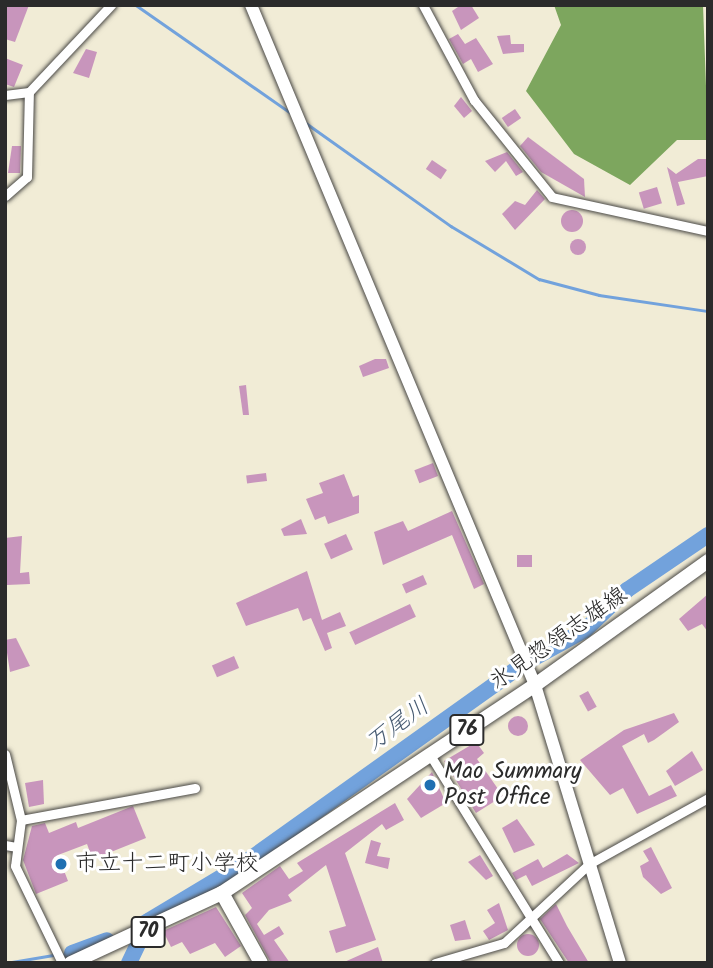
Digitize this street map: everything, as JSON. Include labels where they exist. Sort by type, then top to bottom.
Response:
[{"type":"main road","name":"氷見惣領志雄線","points":[[222,893],[535,685],[708,561]]},
{"type":"main road","name":"70","points":[[64,962],[222,893]]},
{"type":"main road","points":[[222,893],[261,963]]},
{"type":"street","points":[[5,95],[29,92],[111,5]]},
{"type":"street","points":[[251,5],[535,685],[620,963]]},
{"type":"street","points":[[423,5],[474,100],[552,197],[708,230]]},
{"type":"street","points":[[5,196],[27,177],[29,92]]},
{"type":"street","points":[[5,754],[21,820],[10,866],[64,962]]},
{"type":"street","points":[[430,755],[533,917],[559,963]]},
{"type":"street","points":[[21,820],[195,789]]},
{"type":"street","points":[[435,963],[504,943],[589,864],[708,798]]},
{"type":"street","points":[[5,845],[16,848]]},
{"type":"green space","points":[[554,5],[703,5],[708,140],[677,140],[630,185],[574,154],[526,91],[561,25]]},
{"type":"building","points":[[5,5],[29,5],[15,42],[5,39]]},
{"type":"building","points":[[461,5],[471,5],[479,18],[461,30],[452,11]]},
{"type":"building","points":[[458,34],[465,44],[476,38],[493,64],[478,72],[471,59],[463,64],[449,39]]},
{"type":"building","points":[[510,35],[511,44],[524,44],[524,52],[503,54],[497,36]]},
{"type":"building","points":[[86,49],[97,52],[89,78],[73,73]]},
{"type":"building","points":[[5,58],[23,65],[14,87],[5,84]]},
{"type":"building","points":[[461,97],[472,111],[464,118],[454,106]]},
{"type":"building","points":[[515,109],[521,118],[508,127],[502,118]]},
{"type":"building","points":[[528,137],[584,179],[585,197],[541,172],[520,146]]},
{"type":"building","points":[[12,146],[21,146],[20,173],[8,173]]},
{"type":"building","points":[[507,152],[523,172],[516,176],[506,161],[495,172],[485,161]]},
{"type":"building","points":[[698,159],[708,159],[708,176],[678,182],[685,204],[677,206],[667,167],[676,174]]},
{"type":"building","points":[[432,160],[447,170],[441,179],[426,169]]},
{"type":"building","points":[[657,187],[662,203],[644,209],[639,193]]},
{"type":"building","points":[[537,190],[545,199],[515,230],[502,214],[515,201],[525,205]]},
{"type":"building","points":[[572,210],[580,213],[583,221],[580,229],[572,232],[564,229],[561,221],[564,213]]},
{"type":"building","points":[[578,239],[586,247],[578,255],[570,247]]},
{"type":"building","points":[[375,359],[386,359],[389,368],[363,377],[359,366]]},
{"type":"building","points":[[246,385],[249,415],[243,415],[239,386]]},
{"type":"building","points":[[433,463],[438,476],[419,483],[414,470]]},
{"type":"building","points":[[266,473],[267,481],[247,483],[246,475]]},
{"type":"building","points":[[344,474],[353,497],[359,495],[359,513],[328,524],[325,516],[315,520],[306,499],[323,493],[319,483]]},
{"type":"building","points":[[452,511],[484,584],[474,589],[452,535],[383,565],[374,532],[403,521],[408,531]]},
{"type":"building","points":[[301,519],[307,534],[284,536],[281,529]]},
{"type":"building","points":[[346,534],[353,550],[331,559],[324,544]]},
{"type":"building","points":[[22,536],[20,573],[29,572],[30,584],[7,585],[5,538]]},
{"type":"building","points":[[517,555],[532,555],[532,567],[517,567]]},
{"type":"building","points":[[307,571],[322,620],[340,612],[346,626],[327,633],[332,648],[325,651],[311,618],[303,621],[298,608],[246,626],[236,603]]},
{"type":"building","points":[[423,575],[427,584],[406,593],[402,584]]},
{"type":"building","points":[[708,594],[708,632],[702,624],[688,631],[679,619]]},
{"type":"building","points":[[410,604],[416,617],[355,645],[349,632]]},
{"type":"building","points":[[16,638],[30,666],[10,672],[5,640]]},
{"type":"building","points":[[234,656],[239,668],[217,677],[212,665]]},
{"type":"building","points":[[588,691],[597,707],[588,712],[579,696]]},
{"type":"building","points":[[674,713],[679,722],[654,740],[648,743],[644,734],[622,746],[649,796],[671,785],[677,796],[637,814],[623,788],[610,795],[580,760],[624,730]]},
{"type":"building","points":[[518,716],[525,719],[528,726],[525,733],[518,736],[511,733],[508,726],[511,719]]},
{"type":"building","points":[[476,742],[484,753],[477,759],[503,796],[476,813],[444,761]]},
{"type":"building","points":[[692,751],[703,770],[675,786],[666,771]]},
{"type":"building","points":[[432,772],[446,803],[421,818],[407,799]]},
{"type":"building","points":[[43,780],[44,804],[29,807],[25,783]]},
{"type":"building","points":[[395,803],[404,820],[386,830],[382,824],[345,853],[376,940],[336,953],[329,931],[346,926],[326,865],[288,895],[292,901],[269,910],[257,924],[264,935],[279,926],[284,934],[274,940],[290,963],[271,963],[245,915],[252,908],[242,893],[280,866],[289,879],[303,871],[297,863]]},
{"type":"building","points":[[133,806],[146,838],[106,854],[91,855],[87,844],[58,855],[68,881],[36,894],[23,860],[32,826],[45,823],[49,833],[76,822],[78,828]]},
{"type":"building","points":[[517,819],[535,845],[514,853],[502,828]]},
{"type":"building","points":[[371,840],[381,843],[377,856],[390,858],[388,869],[365,863]]},
{"type":"building","points":[[651,847],[672,888],[661,894],[643,877],[640,866],[649,861],[643,851]]},
{"type":"building","points":[[567,854],[579,863],[532,886],[526,875],[516,880],[512,873],[538,859],[543,868]]},
{"type":"building","points":[[480,855],[493,876],[486,880],[468,862]]},
{"type":"building","points":[[499,903],[508,930],[489,940],[483,931],[495,923],[487,910]]},
{"type":"building","points":[[556,904],[589,963],[569,963],[540,919]]},
{"type":"building","points":[[216,907],[241,946],[225,957],[215,943],[190,954],[182,942],[171,947],[163,931]]},
{"type":"building","points":[[465,920],[471,939],[455,941],[450,925]]},
{"type":"building","points":[[528,934],[536,937],[539,945],[536,953],[528,956],[520,953],[517,945],[520,937]]},
{"type":"building","points":[[378,947],[383,963],[342,963]]},
{"type":"waterway","points":[[136,5],[291,113]]},
{"type":"waterway","points":[[306,123],[451,226],[539,279],[599,295],[708,311]]},
{"type":"waterway","name":"万尾川","points":[[143,924],[243,864],[525,663],[585,630],[627,590],[708,535]]},
{"type":"waterway","name":"万尾川","points":[[129,963],[149,921]]},
{"type":"waterway","points":[[72,953],[107,940]]},
{"type":"waterway","points":[[61,955],[72,953]]},
{"type":"waterway","points":[[6,963],[54,955]]},
{"type":"place","name":"Mao Summary Post Office","points":[[430,785]]},
{"type":"place","name":"市立十二町小学校","points":[[61,864]]}]
